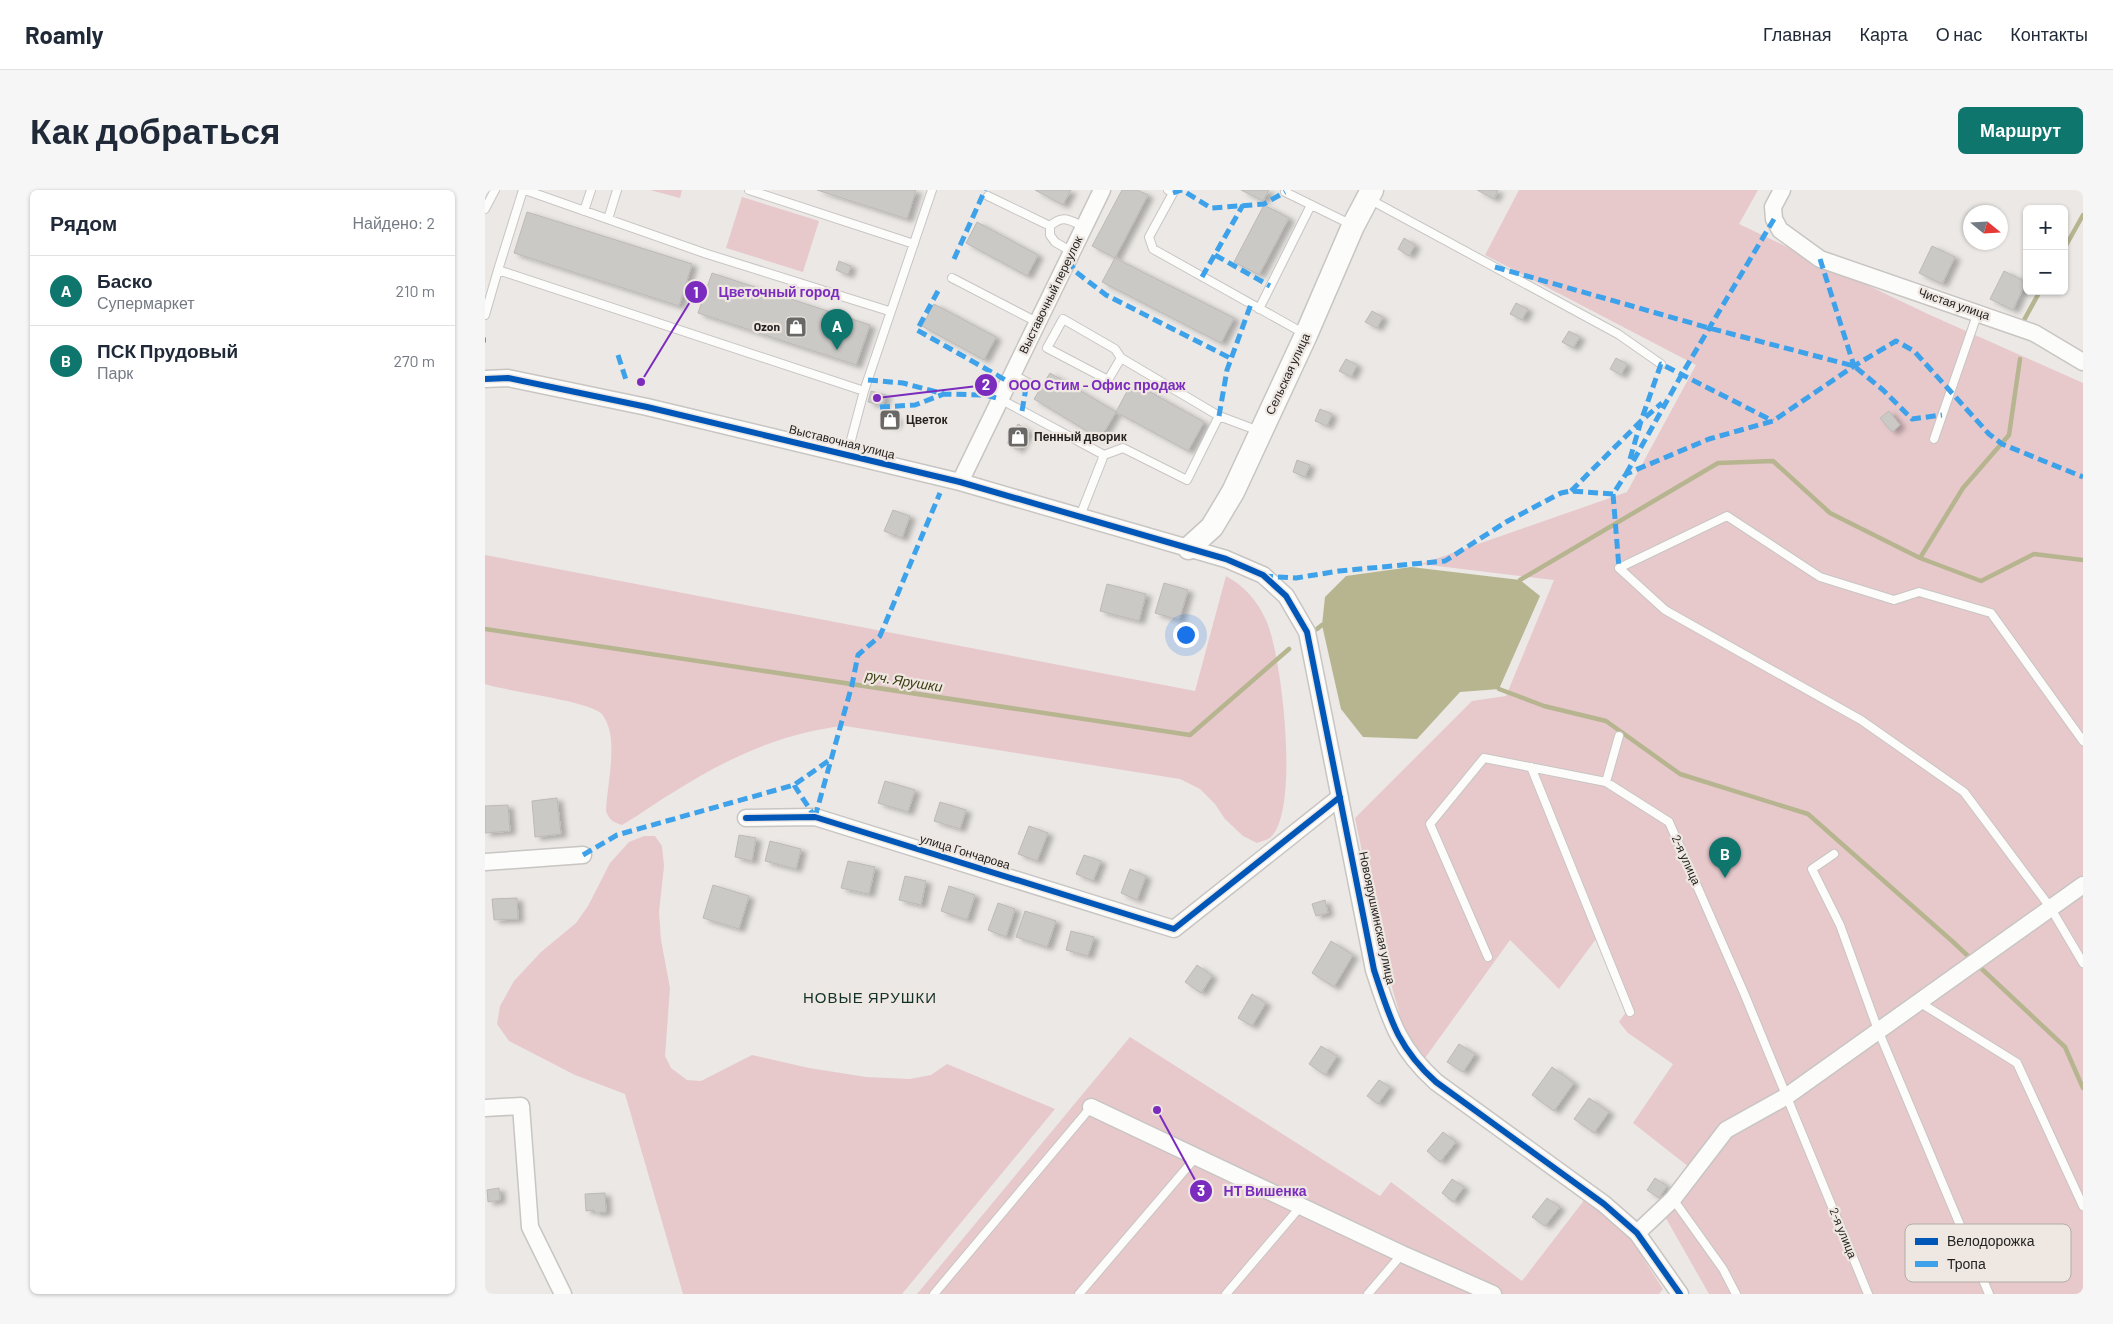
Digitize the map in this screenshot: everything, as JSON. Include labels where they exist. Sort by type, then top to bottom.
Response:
[{"type":"street","name":"Выставочный переулок","points":[[960,482],[1102,190]]},
{"type":"street","name":"Чистая улица","points":[[1781,190],[1773,207],[1774,219],[1780,230],[1820,259],[2035,333],[2083,362]]},
{"type":"street","name":"Сельская улица","points":[[1189,548],[1212,527],[1233,492],[1306,335],[1353,226],[1370,194]]},
{"type":"street","name":"Выставочная улица","points":[[485,379],[508,378],[647,407],[960,482],[1189,548]]},
{"type":"street","name":"Новоярушкинская улица","points":[[1189,548],[1226,559],[1263,576],[1286,596],[1307,632],[1374,970],[1400,1042],[1419,1067],[1436,1082],[1604,1204],[1637,1233],[1677,1293]]},
{"type":"street","name":"улица Гончарова","points":[[746,818],[815,817],[1174,930],[1340,797]]},
{"type":"street","points":[[485,862],[583,855]]},
{"type":"street","points":[[1637,1233],[1673,1199],[1726,1130],[1787,1096],[2049,907],[2083,885]]},
{"type":"street","points":[[485,1108],[521,1106],[530,1227],[563,1294]]},
{"type":"street","points":[[1091,1107],[1402,1254],[1493,1294]]},
{"type":"lane","points":[[485,209],[495,190]]},
{"type":"lane","points":[[485,315],[524,190],[549,194],[584,211],[707,254],[889,311]]},
{"type":"lane","points":[[584,211],[591,190]]},
{"type":"lane","points":[[608,219],[617,190]]},
{"type":"lane","points":[[749,190],[914,244]]},
{"type":"lane","points":[[847,455],[864,391],[889,311],[932,190]]},
{"type":"lane","points":[[1168,190],[1173,193],[1149,237],[1153,249],[1306,335]]},
{"type":"lane","points":[[1286,190],[1285,192],[1353,226]]},
{"type":"lane","points":[[1370,194],[1617,334],[1661,364]]},
{"type":"lane","points":[[988,196],[1050,226]]},
{"type":"lane","points":[[1259,309],[1311,204]]},
{"type":"lane","points":[[1072,252],[1055,242],[1050,235],[1050,226],[1056,220],[1067,218],[1084,227]]},
{"type":"lane","points":[[498,270],[864,391]]},
{"type":"lane","points":[[952,278],[1037,322]]},
{"type":"lane","points":[[1934,439],[1978,312]]},
{"type":"lane","points":[[1047,348],[1063,319],[1115,349],[1121,358],[1219,416],[1261,431]]},
{"type":"lane","points":[[1029,340],[1108,380],[1121,358]]},
{"type":"lane","points":[[1012,374],[1032,385]]},
{"type":"lane","points":[[1000,399],[1103,455],[1123,448],[1187,480],[1219,416]]},
{"type":"lane","points":[[1080,516],[1103,455]]},
{"type":"lane","points":[[2083,742],[1991,613],[1919,592],[1893,600],[1820,577],[1727,516],[1619,568],[1665,610],[1861,720],[1964,792],[2049,907],[2083,964]]},
{"type":"lane","points":[[1606,782],[1619,736]]},
{"type":"lane","name":"2-я улица","points":[[1488,958],[1430,824],[1484,758],[1606,782],[1669,822],[1787,1096],[1868,1294]]},
{"type":"lane","points":[[1531,767],[1630,1012]]},
{"type":"lane","points":[[1834,854],[1812,869],[1840,925],[1878,1030],[1960,1224]]},
{"type":"lane","points":[[1919,1002],[2017,1063],[2083,1206]]},
{"type":"lane","points":[[934,1294],[1091,1107]]},
{"type":"lane","points":[[1079,1294],[1196,1157]]},
{"type":"lane","points":[[1673,1199],[1723,1269],[1736,1294]]},
{"type":"lane","points":[[1226,1294],[1301,1206]]},
{"type":"lane","points":[[1368,1294],[1402,1254]]},
{"type":"lane","points":[[1984,1282],[1989,1294]]},
{"type":"shaded area","points":[[650,190],[682,190],[680,198]]},
{"type":"shaded area","points":[[1519,190],[1758,190],[1739,224],[1930,315],[2083,383],[2083,1294],[1709,1294],[1659,1206],[1689,1167],[1633,1123],[1673,1064],[1628,1033],[1619,1022],[1626,1012],[1596,939],[1559,989],[1510,940],[1425,1058],[1404,1029],[1387,970],[1355,818],[1472,701],[1506,696],[1554,580],[1421,564],[1627,492],[1696,365],[1485,255]]},
{"type":"shaded area","points":[[742,197],[819,221],[803,272],[726,248]]},
{"type":"shaded area","points":[[485,555],[1195,691],[1226,576],[1244,589],[1262,613],[1272,638],[1278,665],[1285,731],[1286,765],[1285,796],[1280,821],[1271,837],[1257,843],[1243,836],[1225,819],[1215,804],[1200,789],[1180,779],[845,726],[801,734],[757,748],[696,779],[622,825],[616,823],[609,817],[606,811],[611,766],[611,743],[607,723],[601,713],[592,708],[563,700],[485,684]]},
{"type":"shaded area","points":[[1411,567],[1520,580],[1540,596],[1499,689],[1460,692],[1417,739],[1363,737],[1341,709],[1322,625],[1325,597],[1346,576]]},
{"type":"shaded area","points":[[644,836],[655,836],[662,846],[664,866],[659,912],[661,940],[670,988],[665,1056],[671,1068],[687,1080],[701,1081],[752,1055],[809,1068],[866,1077],[910,1079],[931,1075],[947,1064],[1055,1109],[902,1294],[683,1294],[625,1094],[575,1075],[509,1041],[497,1024],[500,1006],[514,981],[541,952],[576,923],[588,906],[610,863],[629,842]]},
{"type":"shaded area","points":[[1130,1037],[1380,1196],[1391,1182],[1522,1281],[1585,1199],[1632,1241],[1663,1289],[1659,1294],[917,1294]]},
{"type":"building","points":[[817,190],[916,190],[907,219]]},
{"type":"building","points":[[1035,190],[1071,190],[1063,205]]},
{"type":"building","points":[[1122,190],[1137,190],[1148,195],[1115,258],[1092,246]]},
{"type":"building","points":[[1241,190],[1269,190],[1263,201]]},
{"type":"building","points":[[1477,190],[1498,190],[1494,199]]},
{"type":"building","points":[[1264,205],[1289,218],[1259,275],[1234,262]]},
{"type":"building","points":[[527,212],[692,264],[679,306],[514,253]]},
{"type":"building","points":[[977,222],[1038,255],[1027,276],[966,243]]},
{"type":"building","points":[[1404,238],[1415,245],[1409,256],[1398,249]]},
{"type":"building","points":[[1932,246],[1955,257],[1942,284],[1919,273]]},
{"type":"building","points":[[1115,258],[1234,318],[1221,343],[1102,282]]},
{"type":"building","points":[[839,261],[851,266],[848,275],[836,270]]},
{"type":"building","points":[[2004,271],[2023,280],[2023,288],[2013,310],[1990,299]]},
{"type":"building","points":[[712,273],[870,325],[856,365],[698,313]]},
{"type":"building","points":[[1516,303],[1528,309],[1522,320],[1510,314]]},
{"type":"building","points":[[934,304],[996,337],[984,360],[922,326]]},
{"type":"building","points":[[1372,311],[1383,317],[1377,328],[1365,322]]},
{"type":"building","points":[[1569,331],[1580,337],[1573,348],[1562,342]]},
{"type":"building","points":[[1616,358],[1627,364],[1621,375],[1610,369]]},
{"type":"building","points":[[1346,359],[1357,365],[1351,377],[1339,371]]},
{"type":"building","points":[[1050,373],[1116,412],[1100,439],[1034,399]]},
{"type":"building","points":[[1132,382],[1204,422],[1188,451],[1116,412]]},
{"type":"building","points":[[871,391],[886,395],[882,406],[868,402]]},
{"type":"building","points":[[1320,409],[1332,414],[1327,426],[1315,421]]},
{"type":"building","points":[[1889,411],[1900,425],[1892,432],[1880,418]]},
{"type":"building","name":"Цветок","points":[[887,414],[897,418],[894,426],[884,423]]},
{"type":"building","name":"Пенный дворик","points":[[1018,424],[1029,431],[1018,450],[1007,443]]},
{"type":"building","points":[[1297,460],[1310,465],[1305,477],[1293,472]]},
{"type":"building","points":[[893,510],[910,516],[902,538],[884,531]]},
{"type":"building","points":[[1164,583],[1188,590],[1179,620],[1155,613]]},
{"type":"building","points":[[1107,584],[1146,594],[1139,621],[1100,611]]},
{"type":"building","points":[[885,781],[915,790],[908,812],[878,803]]},
{"type":"building","points":[[557,798],[561,834],[535,837],[532,801]]},
{"type":"building","points":[[940,802],[966,810],[960,829],[934,821]]},
{"type":"building","points":[[508,805],[510,831],[485,833],[485,806]]},
{"type":"building","points":[[1029,826],[1048,833],[1037,861],[1018,854]]},
{"type":"building","points":[[739,835],[756,838],[752,861],[735,857]]},
{"type":"building","points":[[770,841],[801,849],[796,869],[765,861]]},
{"type":"building","points":[[1084,855],[1101,861],[1093,881],[1076,874]]},
{"type":"building","points":[[848,861],[875,867],[869,894],[841,888]]},
{"type":"building","points":[[1130,869],[1146,876],[1137,900],[1121,893]]},
{"type":"building","points":[[905,876],[926,881],[921,905],[899,900]]},
{"type":"building","points":[[713,885],[749,896],[739,929],[703,918]]},
{"type":"building","points":[[949,886],[975,895],[967,920],[941,911]]},
{"type":"building","points":[[517,898],[518,919],[494,920],[492,899]]},
{"type":"building","points":[[1325,900],[1328,913],[1316,916],[1312,904]]},
{"type":"building","points":[[998,903],[1015,909],[1006,937],[988,930]]},
{"type":"building","points":[[1025,911],[1056,921],[1047,947],[1016,937]]},
{"type":"building","points":[[1071,931],[1094,937],[1088,956],[1066,950]]},
{"type":"building","points":[[1331,941],[1353,955],[1334,987],[1312,973]]},
{"type":"building","points":[[1197,965],[1212,976],[1201,993],[1185,982]]},
{"type":"building","points":[[1252,994],[1266,1003],[1252,1026],[1238,1018]]},
{"type":"building","points":[[1459,1044],[1475,1054],[1463,1072],[1447,1062]]},
{"type":"building","points":[[1321,1046],[1337,1056],[1325,1075],[1309,1064]]},
{"type":"building","points":[[1552,1067],[1574,1083],[1554,1111],[1532,1095]]},
{"type":"building","points":[[1379,1080],[1390,1087],[1378,1104],[1367,1096]]},
{"type":"building","points":[[1589,1098],[1609,1112],[1594,1133],[1574,1119]]},
{"type":"building","points":[[1443,1132],[1456,1142],[1440,1162],[1427,1151]]},
{"type":"building","points":[[1655,1178],[1667,1186],[1659,1198],[1647,1190]]},
{"type":"building","points":[[1452,1179],[1464,1187],[1453,1202],[1442,1193]]},
{"type":"building","points":[[499,1188],[500,1200],[488,1202],[487,1190]]},
{"type":"building","points":[[605,1193],[606,1212],[595,1213],[594,1210],[586,1211],[585,1194]]},
{"type":"building","points":[[1547,1198],[1560,1207],[1545,1226],[1532,1217]]},
{"type":"waterway","points":[[2068,242],[2083,215]]},
{"type":"waterway","points":[[2023,322],[2038,295]]},
{"type":"waterway","points":[[1920,558],[1963,488],[2009,435],[2020,359]]},
{"type":"waterway","points":[[1520,580],[1718,463],[1773,461],[1830,513],[1920,558],[1981,581],[2034,554],[2083,560]]},
{"type":"waterway","name":"руч. Ярушки","points":[[1317,629],[1322,625]]},
{"type":"waterway","name":"руч. Ярушки","points":[[485,629],[1190,735],[1289,649]]},
{"type":"waterway","points":[[1499,689],[1544,706],[1606,721],[1680,774],[1808,814],[1952,941],[2065,1047],[2083,1088]]},
{"type":"marked path","points":[[954,259],[985,190]]},
{"type":"marked path","points":[[1173,193],[1182,190],[1211,208],[1264,204],[1285,192]]},
{"type":"marked path","points":[[1202,277],[1243,205]]},
{"type":"marked path","points":[[1626,474],[1682,374],[1774,219]]},
{"type":"marked path","points":[[1215,255],[1270,286]]},
{"type":"marked path","points":[[1820,259],[1854,366]]},
{"type":"marked path","points":[[1068,260],[1076,272],[1106,295],[1232,359]]},
{"type":"marked path","points":[[1495,267],[1709,328],[1854,366],[1883,390],[1912,419],[1942,415]]},
{"type":"marked path","points":[[938,291],[917,330],[1009,382]]},
{"type":"marked path","points":[[1219,416],[1227,370],[1251,304]]},
{"type":"marked path","points":[[1263,576],[1296,578],[1339,571],[1445,561],[1506,522],[1561,493],[1571,491],[1613,494],[1626,474],[1709,439],[1773,421],[1854,366],[1896,341],[1914,351],[1989,434],[2002,444],[2083,477]]},
{"type":"marked path","points":[[618,355],[627,383]]},
{"type":"marked path","points":[[1630,459],[1661,364],[1773,421]]},
{"type":"marked path","points":[[868,380],[903,383],[944,394],[985,395],[1000,399]]},
{"type":"marked path","points":[[1022,411],[1027,382]]},
{"type":"marked path","points":[[880,407],[915,405],[944,394]]},
{"type":"marked path","points":[[1571,491],[1641,421],[1662,403]]},
{"type":"marked path","points":[[815,817],[852,685],[858,655],[880,636],[940,493]]},
{"type":"marked path","points":[[1613,494],[1619,568]]},
{"type":"marked path","points":[[583,855],[617,835],[794,785],[831,759]]},
{"type":"marked path","points":[[794,785],[815,817]]},
{"type":"cycle path","points":[[485,379],[508,378],[647,407],[960,482],[1226,559],[1263,575],[1286,596],[1307,632],[1374,970],[1390,1017],[1403,1044],[1436,1082],[1604,1204],[1637,1233],[1680,1294]]},
{"type":"cycle path","points":[[746,818],[815,817],[1174,929],[1340,797]]},
{"type":"place","name":"Ozon","points":[[796,327]]},
{"type":"place","name":"Баско","points":[[837,350]]},
{"type":"place","name":"Цветочный город","points":[[641,382]]},
{"type":"place","name":"ООО Стим - Офис продаж","points":[[877,398]]},
{"type":"place","name":"Цветок","points":[[890,420]]},
{"type":"place","name":"Пенный дворик","points":[[1018,437]]},
{"type":"place","name":"ПСК Прудовый","points":[[1725,878]]},
{"type":"place","name":"НТ Вишенка","points":[[1157,1110]]},
{"type":"district","name":"НОВЫЕ ЯРУШКИ","points":[[870,998]]}]
